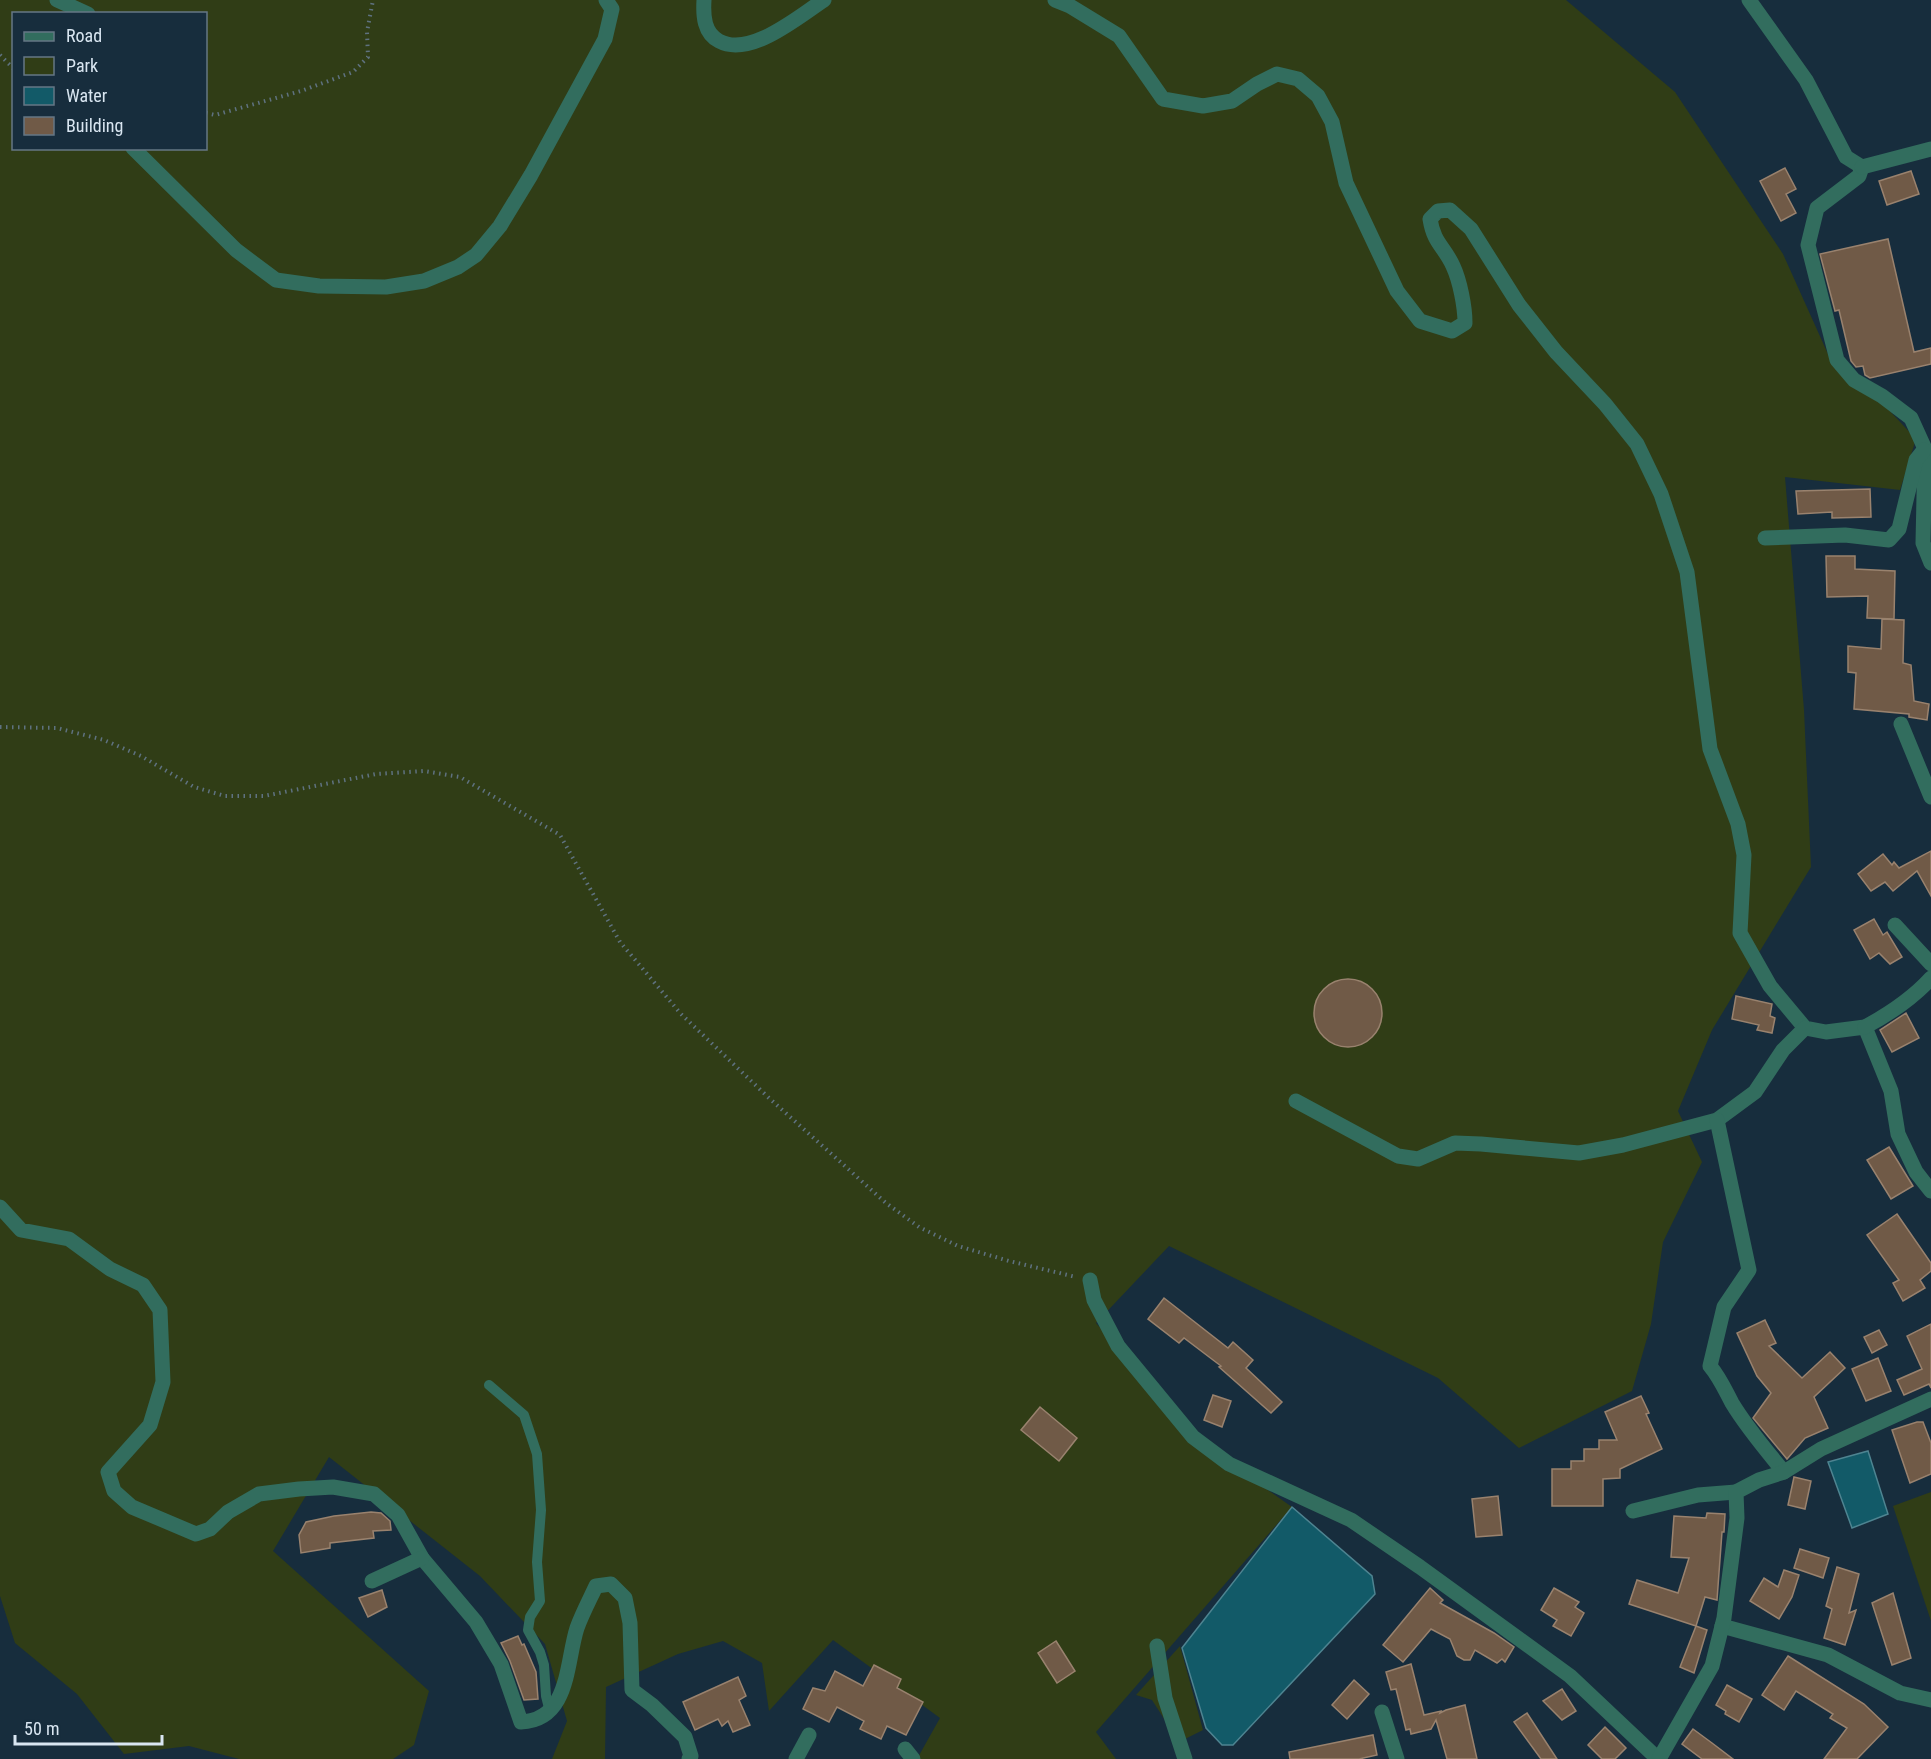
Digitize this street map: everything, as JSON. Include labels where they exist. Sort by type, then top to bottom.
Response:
[{"type":"street","points":[[57,0],[84,12]]},
{"type":"street","points":[[135,150],[236,250],[276,280],[319,286],[386,287],[424,281],[458,267],[476,255],[500,226],[531,175],[605,39],[612,9],[606,0]]},
{"type":"street","points":[[704,0],[703,17],[712,37],[728,46],[750,44],[785,26],[824,0]]},
{"type":"street","points":[[1054,0],[1070,6],[1119,36],[1163,99],[1203,106],[1232,101],[1276,74],[1298,79],[1318,96],[1332,122],[1346,183],[1397,291],[1420,321],[1452,331],[1465,323],[1465,309],[1453,267],[1432,235],[1430,219],[1438,211],[1450,210],[1471,229],[1526,315],[1556,352],[1605,404],[1636,444],[1661,494],[1687,572],[1710,749],[1738,824],[1744,855],[1740,933],[1770,986],[1804,1028],[1826,1032],[1865,1027],[1920,990],[1931,978]]},
{"type":"street","points":[[1749,0],[1806,80],[1846,157],[1862,167],[1931,149]]},
{"type":"street","points":[[1862,167],[1859,176],[1817,207],[1808,245],[1837,360],[1854,380],[1882,396],[1911,418],[1928,447],[1923,543],[1931,562]]},
{"type":"street","points":[[1765,538],[1845,535],[1889,540],[1899,529],[1916,460],[1928,447]]},
{"type":"street","points":[[1900,724],[1931,797]]},
{"type":"street","points":[[1895,925],[1931,964]]},
{"type":"street","points":[[1865,1027],[1891,1091],[1898,1134],[1916,1172],[1931,1191]]},
{"type":"street","points":[[1296,1101],[1398,1156],[1418,1159],[1455,1143],[1579,1154],[1718,1120],[1755,1092],[1783,1050],[1804,1028]]},
{"type":"street","points":[[1718,1120],[1749,1269],[1724,1306],[1710,1366],[1720,1378],[1732,1403],[1784,1472]]},
{"type":"street","points":[[0,1208],[21,1230],[69,1239],[110,1269],[143,1285],[160,1310],[163,1382],[150,1425],[108,1472],[114,1491],[132,1507],[196,1534],[210,1529],[228,1512],[259,1494],[333,1487],[374,1494],[398,1515],[422,1558],[476,1622],[501,1664],[521,1722],[532,1722],[550,1712],[561,1693],[570,1668],[577,1628],[596,1586],[611,1584],[625,1598],[630,1623],[632,1690],[652,1705],[685,1737],[691,1756],[689,1759]]},
{"type":"street","points":[[1090,1280],[1094,1300],[1118,1346],[1193,1437],[1229,1464],[1351,1520],[1420,1567],[1570,1676],[1658,1759],[1712,1666],[1722,1626],[1737,1518],[1736,1492]]},
{"type":"street","points":[[1633,1511],[1698,1495],[1736,1492],[1760,1480],[1784,1472],[1821,1449],[1931,1399]]},
{"type":"street","points":[[372,1581],[422,1558]]},
{"type":"street","points":[[1722,1626],[1828,1655],[1900,1693],[1931,1700]]},
{"type":"street","points":[[1157,1646],[1165,1698],[1185,1759]]},
{"type":"street","points":[[1382,1712],[1397,1759]]},
{"type":"street","points":[[796,1759],[809,1735]]},
{"type":"lane","points":[[489,1385],[525,1415],[537,1454],[541,1510],[537,1562],[540,1601],[530,1617],[528,1630],[540,1652],[550,1712]]},
{"type":"path","points":[[207,113],[215,115],[301,91],[353,72],[368,57],[367,32],[373,0]]},
{"type":"path","points":[[0,55],[12,67]]},
{"type":"path","points":[[0,727],[57,728],[104,740],[141,756],[194,787],[225,796],[264,796],[376,774],[400,772],[424,771],[460,777],[560,835],[620,942],[681,1014],[769,1098],[886,1203],[919,1227],[958,1246],[1009,1262],[1090,1280]]},
{"type":"green space","points":[[0,0],[1566,0],[1675,92],[1783,254],[1832,363],[1887,408],[1916,439],[1900,490],[1785,477],[1804,710],[1811,867],[1712,1030],[1678,1111],[1702,1162],[1663,1242],[1651,1324],[1632,1391],[1519,1448],[1438,1378],[1169,1246],[1096,1323],[1202,1444],[1292,1507],[1096,1732],[1116,1759],[917,1759],[940,1718],[833,1640],[769,1711],[762,1663],[723,1641],[678,1654],[606,1687],[605,1759],[552,1759],[567,1721],[545,1644],[480,1576],[329,1457],[273,1551],[429,1691],[414,1745],[393,1759],[239,1759],[189,1746],[124,1754],[77,1694],[15,1643],[0,1596]]},
{"type":"green space","points":[[1931,1492],[1931,1621],[1893,1506]]},
{"type":"green space","points":[[1180,1646],[1203,1730],[1179,1742],[1152,1700],[1136,1695]]},
{"type":"water","points":[[1868,1451],[1888,1514],[1852,1528],[1828,1462]]},
{"type":"water","points":[[1292,1507],[1372,1576],[1375,1594],[1233,1745],[1222,1745],[1206,1728],[1182,1648]]},
{"type":"building","points":[[1785,168],[1796,189],[1786,194],[1796,213],[1781,221],[1760,181]]},
{"type":"building","points":[[1911,171],[1919,194],[1887,205],[1879,181]]},
{"type":"building","points":[[1888,239],[1914,352],[1931,348],[1931,364],[1870,378],[1865,375],[1863,366],[1856,367],[1851,361],[1839,310],[1835,311],[1820,254]]},
{"type":"building","points":[[1870,489],[1871,517],[1832,518],[1832,512],[1798,514],[1796,491]]},
{"type":"building","points":[[1826,556],[1855,556],[1855,569],[1895,571],[1894,619],[1867,618],[1868,596],[1827,597]]},
{"type":"building","points":[[1882,619],[1904,620],[1903,663],[1911,665],[1914,701],[1929,704],[1927,720],[1909,717],[1909,714],[1854,709],[1856,673],[1848,672],[1848,646],[1881,649]]},
{"type":"building","points":[[1931,851],[1931,896],[1917,871],[1893,891],[1885,882],[1871,891],[1858,874],[1883,854],[1892,865],[1894,862],[1899,868]]},
{"type":"building","points":[[1874,919],[1883,935],[1887,932],[1902,957],[1890,964],[1879,953],[1870,959],[1854,930]]},
{"type":"building","points":[[1348,979],[1361,982],[1372,989],[1379,1000],[1382,1013],[1379,1026],[1372,1037],[1361,1044],[1348,1047],[1335,1044],[1324,1037],[1317,1026],[1314,1013],[1317,1000],[1324,989],[1335,982]]},
{"type":"building","points":[[1736,996],[1772,1004],[1770,1016],[1775,1018],[1772,1033],[1757,1030],[1759,1025],[1732,1019]]},
{"type":"building","points":[[1906,1013],[1919,1038],[1892,1052],[1880,1030]]},
{"type":"building","points":[[1889,1147],[1913,1186],[1891,1199],[1867,1160]]},
{"type":"building","points":[[1897,1214],[1931,1263],[1931,1271],[1920,1280],[1925,1288],[1903,1301],[1893,1283],[1899,1280],[1867,1235]]},
{"type":"building","points":[[1164,1298],[1228,1348],[1233,1342],[1253,1360],[1246,1368],[1282,1402],[1271,1413],[1219,1367],[1221,1366],[1184,1338],[1179,1343],[1148,1319]]},
{"type":"building","points":[[1765,1320],[1776,1343],[1769,1346],[1802,1378],[1830,1352],[1845,1368],[1814,1397],[1828,1428],[1805,1438],[1787,1459],[1753,1418],[1771,1393],[1757,1376],[1737,1333]]},
{"type":"building","points":[[1931,1324],[1931,1388],[1929,1384],[1904,1395],[1897,1380],[1922,1369],[1907,1336]]},
{"type":"building","points":[[1879,1330],[1887,1345],[1872,1353],[1864,1337]]},
{"type":"building","points":[[1878,1358],[1891,1391],[1866,1401],[1852,1369]]},
{"type":"building","points":[[1213,1395],[1231,1401],[1222,1427],[1204,1420]]},
{"type":"building","points":[[1641,1396],[1649,1413],[1646,1414],[1662,1449],[1620,1469],[1620,1478],[1603,1479],[1603,1506],[1552,1506],[1552,1469],[1571,1469],[1571,1461],[1584,1461],[1584,1449],[1599,1449],[1599,1440],[1617,1440],[1605,1412]]},
{"type":"building","points":[[1040,1407],[1077,1438],[1059,1461],[1021,1430]]},
{"type":"building","points":[[1923,1422],[1931,1443],[1931,1474],[1910,1483],[1892,1430]]},
{"type":"building","points":[[1794,1477],[1811,1481],[1805,1509],[1788,1505]]},
{"type":"building","points":[[1498,1496],[1502,1535],[1476,1537],[1472,1499]]},
{"type":"building","points":[[371,1512],[381,1513],[390,1521],[391,1530],[373,1531],[374,1538],[330,1543],[330,1548],[301,1553],[299,1535],[306,1522]]},
{"type":"building","points":[[1707,1513],[1725,1514],[1724,1532],[1722,1532],[1717,1600],[1705,1597],[1696,1626],[1629,1604],[1637,1580],[1678,1593],[1689,1558],[1671,1557],[1674,1516],[1706,1518]]},
{"type":"building","points":[[1800,1549],[1829,1558],[1823,1578],[1794,1568]]},
{"type":"building","points":[[1837,1567],[1859,1574],[1849,1613],[1856,1610],[1845,1645],[1824,1638],[1832,1609],[1826,1606]]},
{"type":"building","points":[[1784,1570],[1799,1575],[1792,1597],[1779,1619],[1750,1601],[1764,1578],[1778,1587]]},
{"type":"building","points":[[1430,1588],[1443,1600],[1440,1603],[1494,1633],[1514,1647],[1505,1662],[1502,1659],[1497,1663],[1475,1650],[1470,1660],[1464,1660],[1457,1656],[1450,1639],[1431,1629],[1403,1662],[1383,1645]]},
{"type":"building","points":[[1554,1588],[1579,1602],[1575,1607],[1584,1613],[1571,1636],[1553,1626],[1557,1620],[1541,1610]]},
{"type":"building","points":[[382,1590],[387,1607],[368,1617],[359,1598]]},
{"type":"building","points":[[1893,1593],[1911,1658],[1892,1665],[1872,1603]]},
{"type":"building","points":[[1696,1626],[1707,1630],[1694,1673],[1680,1667]]},
{"type":"building","points":[[518,1636],[536,1672],[538,1699],[524,1700],[501,1643]]},
{"type":"building","points":[[1056,1641],[1075,1671],[1057,1683],[1038,1653]]},
{"type":"building","points":[[1788,1656],[1864,1704],[1888,1727],[1857,1759],[1824,1759],[1847,1728],[1830,1718],[1833,1714],[1796,1691],[1784,1710],[1762,1695]]},
{"type":"building","points":[[1411,1664],[1424,1715],[1441,1711],[1440,1713],[1465,1705],[1477,1759],[1447,1759],[1436,1720],[1431,1729],[1411,1734],[1410,1729],[1406,1730],[1396,1689],[1391,1690],[1386,1672]]},
{"type":"building","points":[[874,1665],[901,1679],[897,1688],[923,1702],[906,1735],[887,1726],[881,1739],[860,1729],[864,1721],[837,1707],[829,1722],[803,1709],[813,1688],[825,1691],[835,1671],[863,1686]]},
{"type":"building","points":[[738,1677],[746,1696],[739,1700],[750,1725],[733,1732],[728,1721],[722,1726],[718,1719],[695,1730],[683,1702]]},
{"type":"building","points":[[1354,1680],[1369,1694],[1347,1719],[1332,1705]]},
{"type":"building","points":[[1727,1685],[1752,1699],[1739,1722],[1725,1714],[1726,1711],[1716,1705]]},
{"type":"building","points":[[1562,1689],[1576,1711],[1562,1720],[1543,1701]]},
{"type":"building","points":[[1527,1713],[1557,1759],[1541,1759],[1514,1722]]},
{"type":"building","points":[[1605,1727],[1626,1748],[1615,1759],[1602,1759],[1588,1745]]},
{"type":"building","points":[[1693,1729],[1733,1759],[1702,1759],[1682,1744]]},
{"type":"building","points":[[1373,1735],[1377,1755],[1359,1759],[1290,1759],[1289,1752]]}]
